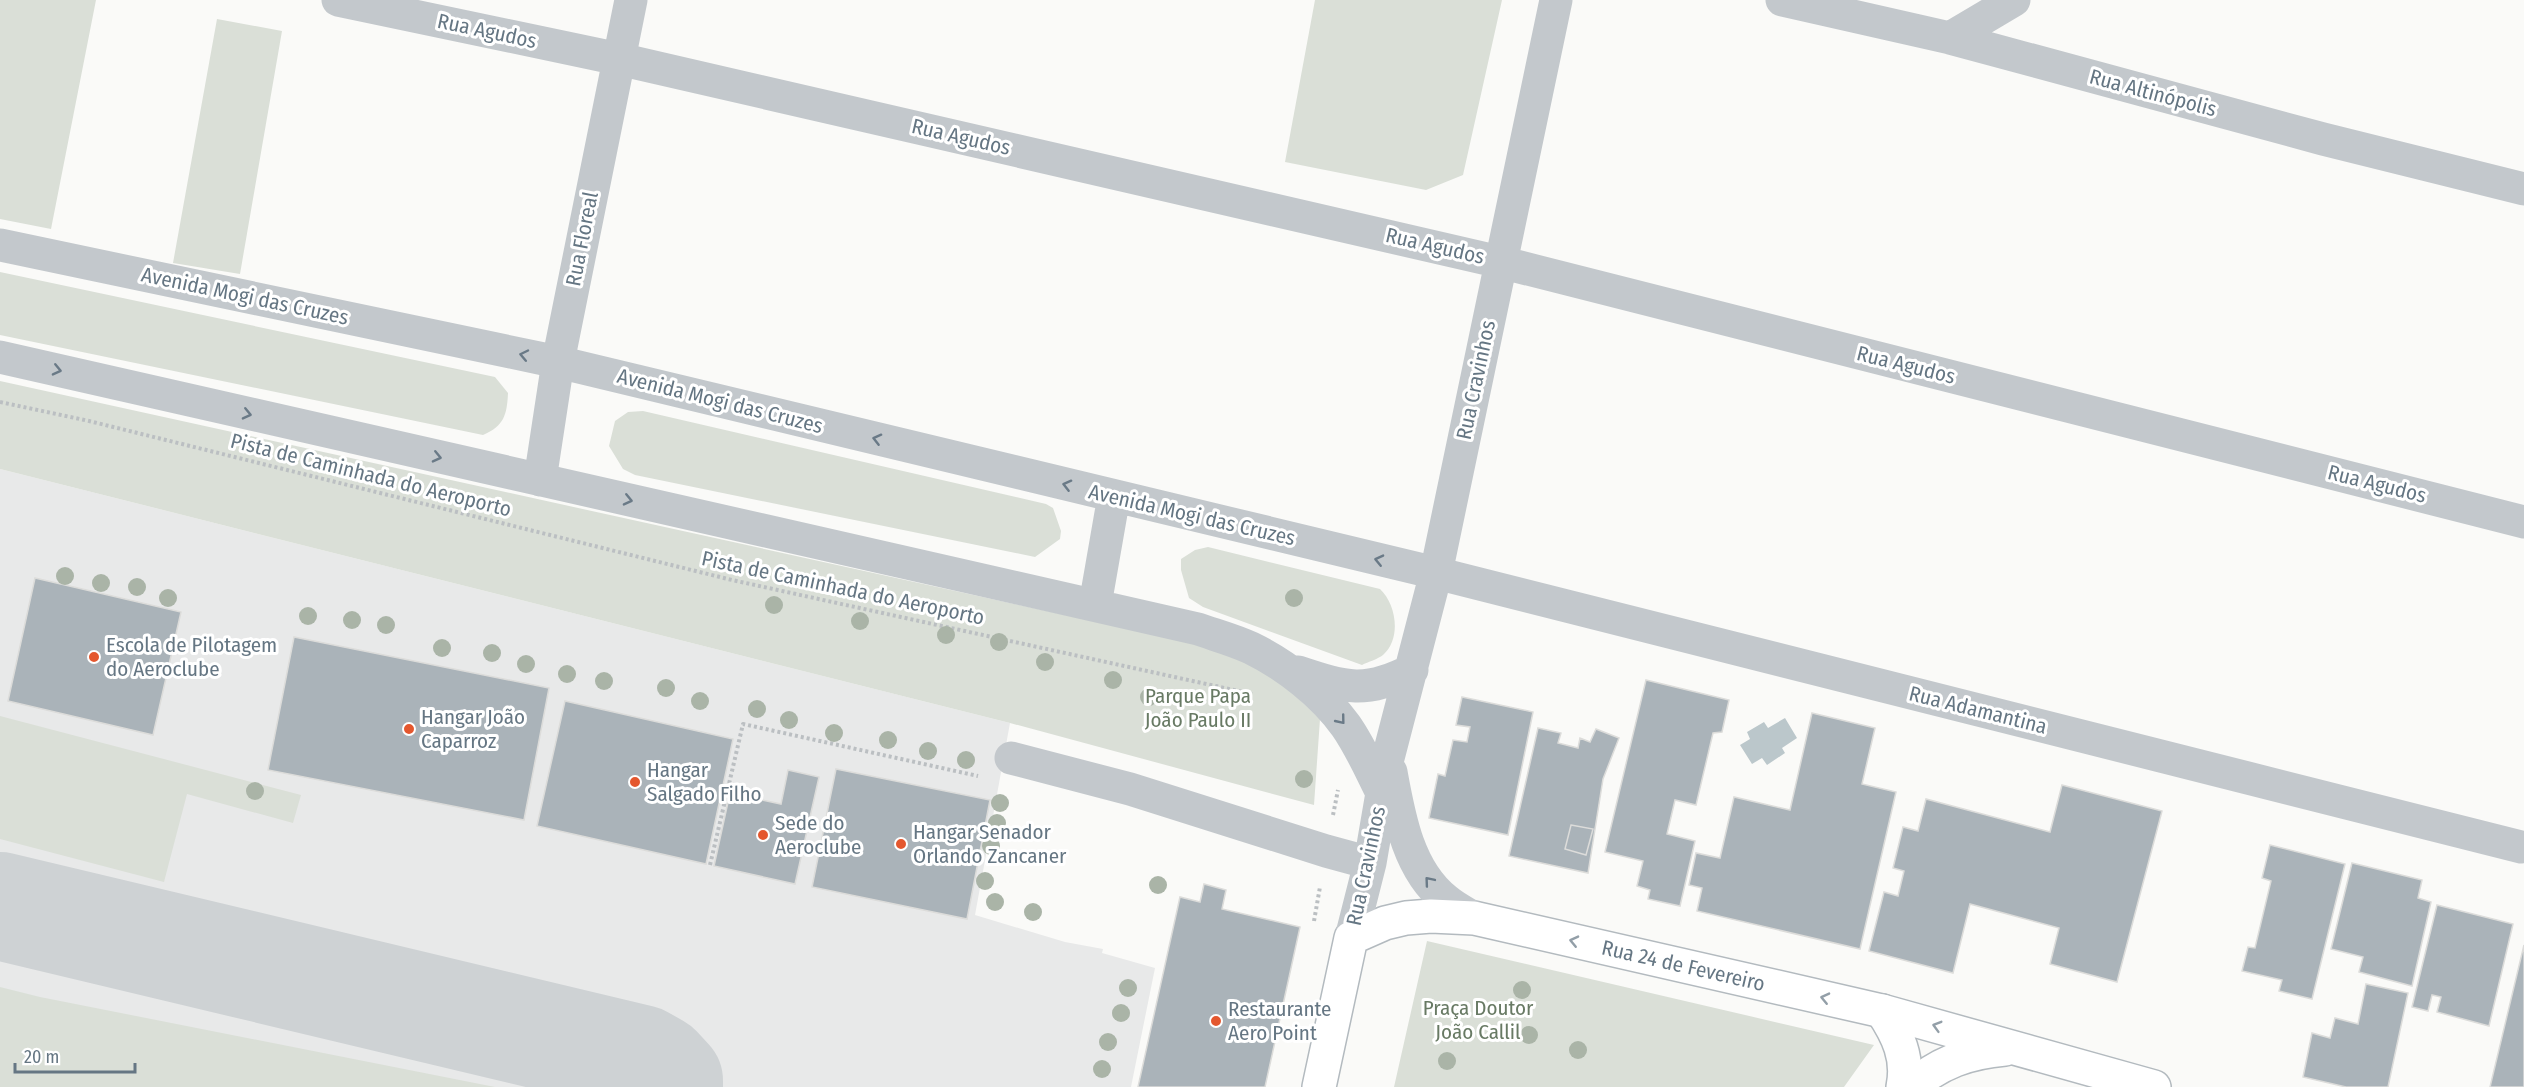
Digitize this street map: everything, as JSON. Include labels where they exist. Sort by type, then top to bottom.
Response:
[{"type":"main road","name":"Rua 24 de Fevereiro","points":[[1351,938],[1385,923],[1406,918],[1431,916],[1474,918],[1882,1011],[2154,1087]]},
{"type":"main road","points":[[1319,1087],[1351,938]]},
{"type":"main road","points":[[1882,1011],[1895,1030],[1903,1052],[1905,1075],[1903,1087]]},
{"type":"main road","name":"Rua 24 de Fevereiro","points":[[1912,1087],[1924,1076],[1951,1061],[1981,1051],[2013,1048]]},
{"type":"street","name":"Rua Agudos","points":[[338,0],[618,59],[1500,262],[2524,522]]},
{"type":"street","name":"Rua Floreal","points":[[540,480],[558,362],[631,0]]},
{"type":"street","name":"Rua Cravinhos","points":[[1351,938],[1370,863],[1388,758],[1436,573],[1556,0]]},
{"type":"street","name":"Rua Altinópolis","points":[[1782,0],[1950,38],[2312,136],[2524,189]]},
{"type":"street","points":[[1950,38],[2014,0]]},
{"type":"street","name":"Avenida Mogi das Cruzes","points":[[0,245],[558,362],[1436,573]]},
{"type":"street","points":[[0,357],[1198,629],[1250,647],[1282,667],[1325,701],[1346,725],[1363,753],[1381,791]]},
{"type":"street","points":[[1095,605],[1114,496]]},
{"type":"street","name":"Rua Adamantina","points":[[1436,573],[2521,847]]},
{"type":"street","points":[[1282,667],[1332,684],[1362,688],[1390,682],[1412,670]]},
{"type":"street","name":"Rua Cravinhos","points":[[1388,758],[1398,809],[1412,853],[1423,876],[1445,900],[1474,918]]},
{"type":"street","points":[[999,768],[1130,789],[1326,852],[1370,863]]},
{"type":"path","name":"Pista de Caminhada do Aeroporto","points":[[0,402],[112,427],[732,580],[1263,696]]},
{"type":"path","points":[[710,865],[743,724],[999,768]]},
{"type":"path","points":[[1312,933],[1338,789],[1337,779]]},
{"type":"shaded area","points":[[0,469],[1010,723],[975,915],[1065,942],[1103,949],[1102,953],[1155,968],[1131,1087],[0,1087]]},
{"type":"shaded area","points":[[1785,718],[1797,738],[1782,748],[1785,753],[1767,765],[1762,758],[1752,764],[1740,745],[1750,739],[1747,732],[1764,722],[1768,728]]},
{"type":"green space","points":[[0,0],[96,0],[51,229],[0,219]]},
{"type":"green space","points":[[1315,0],[1502,0],[1463,175],[1426,190],[1285,162]]},
{"type":"green space","points":[[217,19],[282,31],[240,274],[173,263]]},
{"type":"green space","points":[[0,272],[495,377],[508,393],[507,408],[500,424],[483,435],[0,335]]},
{"type":"green space","name":"Parque Papa João Paulo II","points":[[0,381],[1220,649],[1274,675],[1320,719],[1314,805],[1010,723],[0,469]]},
{"type":"green space","points":[[643,411],[1046,504],[1053,508],[1061,531],[1060,539],[1035,557],[635,475],[623,469],[609,446],[615,421],[628,412]]},
{"type":"green space","points":[[1208,547],[1380,589],[1390,603],[1395,621],[1393,640],[1389,648],[1383,655],[1362,665],[1203,607],[1189,598],[1181,570],[1181,559],[1195,550]]},
{"type":"green space","points":[[0,716],[301,795],[293,823],[187,794],[164,882],[0,839]]},
{"type":"green space","name":"Praça Doutor João Callil","points":[[1427,941],[1874,1045],[1844,1087],[1394,1087]]},
{"type":"green space","points":[[0,987],[40,997],[495,1087],[0,1087]]},
{"type":"building","name":"Escola de Pilotagem do Aeroclube","points":[[35,578],[181,612],[153,735],[8,701]]},
{"type":"building","name":"Hangar João Caparroz","points":[[294,637],[549,688],[524,820],[268,770]]},
{"type":"building","points":[[1646,680],[1729,700],[1722,732],[1713,733],[1696,805],[1675,800],[1667,834],[1695,841],[1680,906],[1648,899],[1650,890],[1637,886],[1643,861],[1605,852]]},
{"type":"building","points":[[1462,697],[1533,712],[1508,835],[1429,818],[1438,774],[1445,776],[1453,740],[1467,742],[1470,727],[1456,725]]},
{"type":"building","name":"Hangar Salgado Filho","points":[[565,701],[733,739],[706,864],[537,826]]},
{"type":"building","points":[[1812,713],[1875,728],[1862,784],[1896,792],[1860,949],[1697,911],[1702,888],[1689,885],[1696,853],[1720,858],[1734,797],[1790,810]]},
{"type":"building","points":[[1538,728],[1561,733],[1558,743],[1578,748],[1580,738],[1590,742],[1596,729],[1619,738],[1603,779],[1588,873],[1509,856]]},
{"type":"building","name":"Hangar Senador Orlando Zancaner","points":[[836,769],[990,800],[967,919],[812,887]]},
{"type":"building","name":"Sede do Aeroclube","points":[[788,770],[819,777],[795,884],[714,866],[730,793],[781,804]]},
{"type":"building","points":[[2062,785],[2162,811],[2117,982],[2050,964],[2059,928],[1970,904],[1953,973],[1869,951],[1884,892],[1898,896],[1904,871],[1893,868],[1903,827],[1918,831],[1926,799],[2050,832]]},
{"type":"building","points":[[1571,825],[1593,829],[1586,855],[1565,849]]},
{"type":"building","points":[[2270,845],[2345,864],[2312,999],[2279,991],[2282,980],[2242,971],[2248,947],[2255,948],[2271,881],[2262,878]]},
{"type":"building","points":[[2352,863],[2422,880],[2418,898],[2431,902],[2412,986],[2359,972],[2363,957],[2331,949]]},
{"type":"building","name":"Restaurante Aero Point","points":[[1204,884],[1226,890],[1222,909],[1300,927],[1265,1087],[1138,1087],[1180,897],[1200,902]]},
{"type":"building","points":[[2437,905],[2513,924],[2489,1026],[2437,1012],[2441,997],[2432,995],[2428,1011],[2412,1007]]},
{"type":"building","points":[[2524,945],[2524,1087],[2490,1087]]},
{"type":"building","points":[[2366,984],[2408,993],[2388,1087],[2346,1087],[2303,1077],[2312,1033],[2330,1038],[2335,1018],[2358,1024]]},
{"type":"taxiway","points":[[0,906],[641,1059],[657,1068],[669,1081],[669,1087]]},
{"type":"place","name":"Escola de Pilotagem do Aeroclube","points":[[94,657]]},
{"type":"place","name":"Hangar João Caparroz","points":[[409,729]]},
{"type":"place","name":"Hangar Salgado Filho","points":[[635,782]]},
{"type":"place","name":"Sede do Aeroclube","points":[[763,835]]},
{"type":"place","name":"Hangar Senador Orlando Zancaner","points":[[901,844]]},
{"type":"place","name":"Restaurante Aero Point","points":[[1216,1021]]}]
